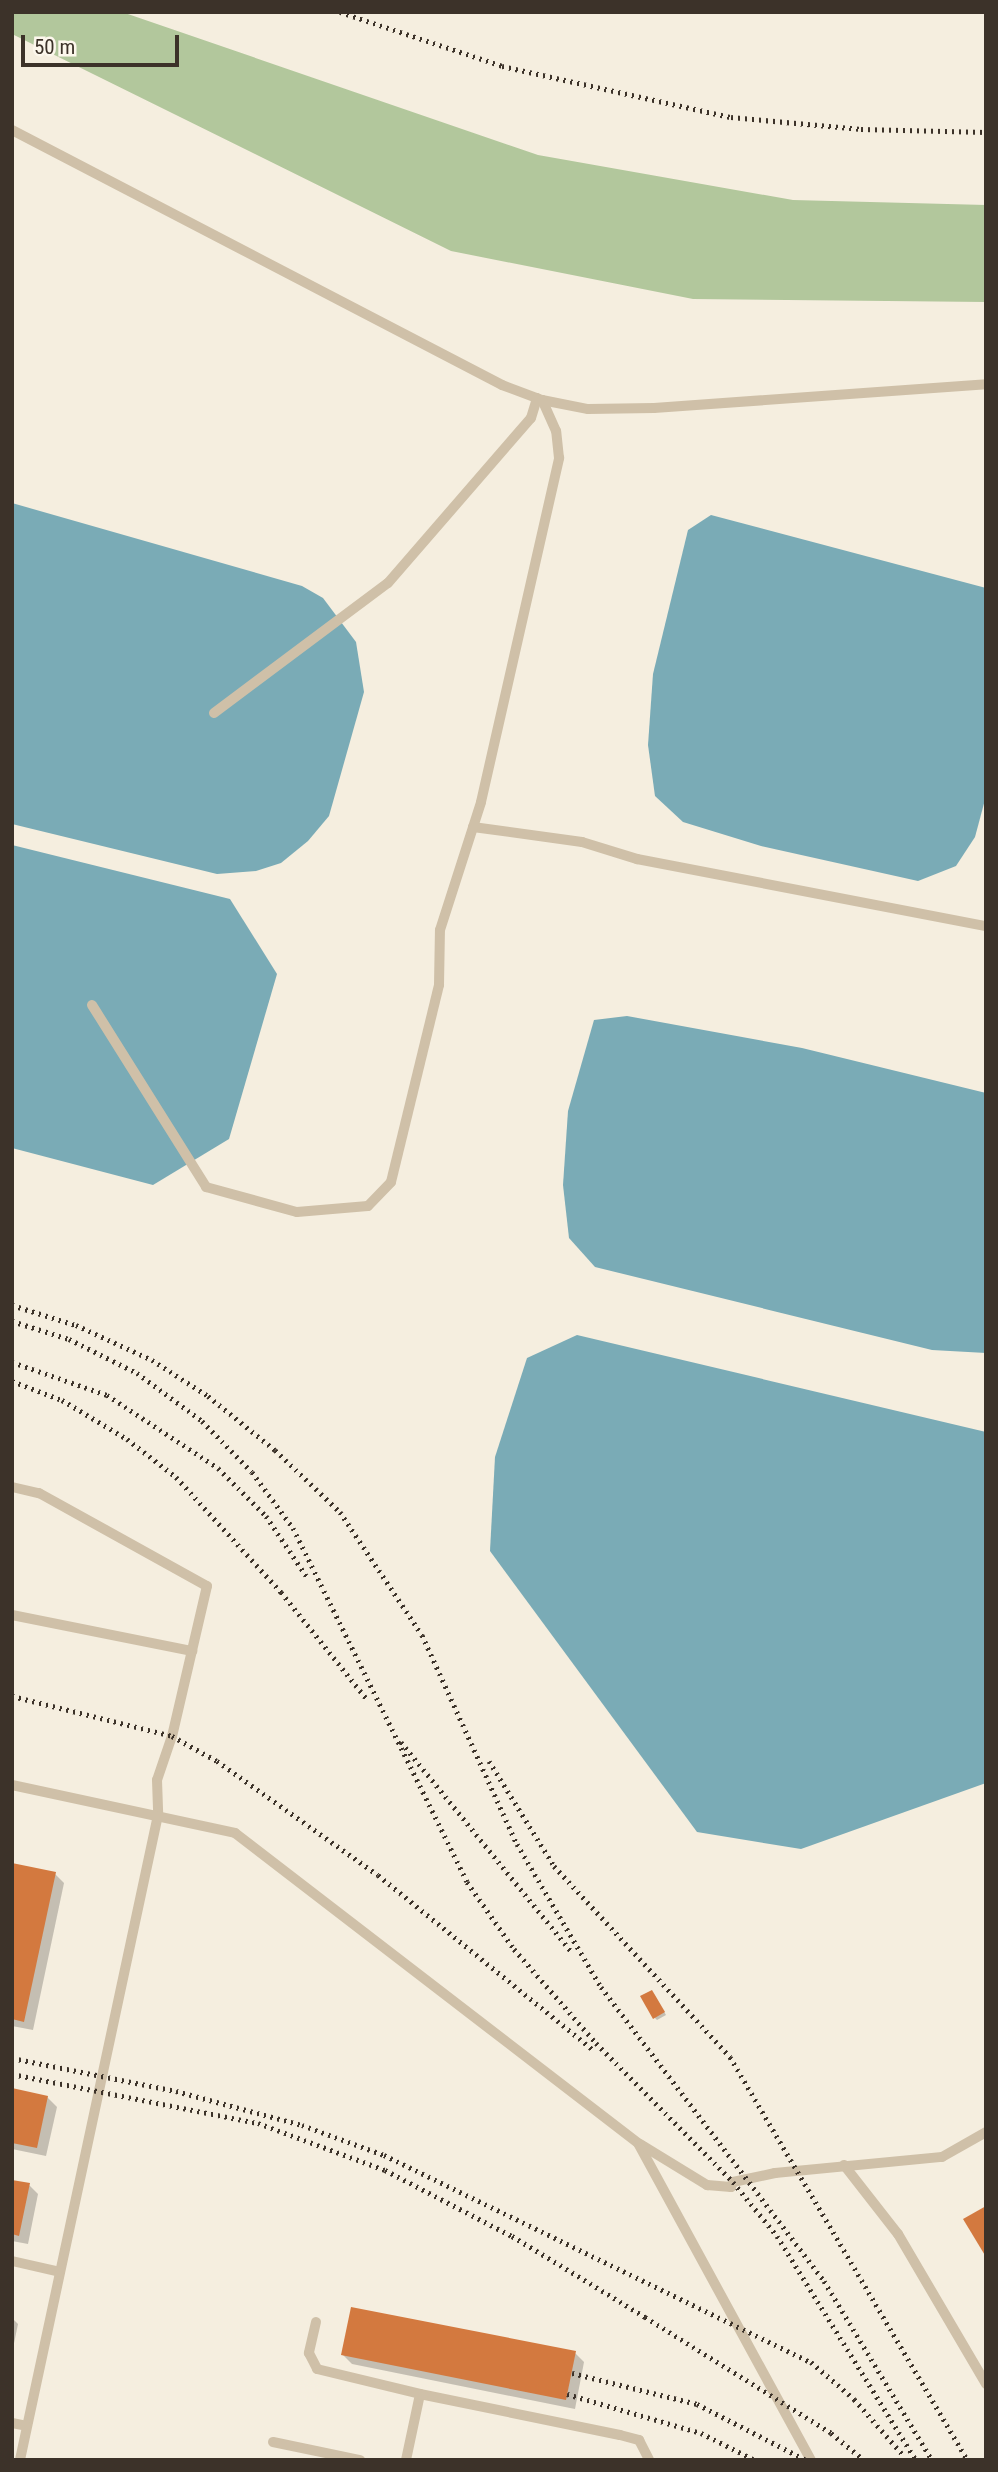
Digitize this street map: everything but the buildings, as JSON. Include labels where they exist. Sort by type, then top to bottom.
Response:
[{"type":"lane","points":[[12,130],[502,385],[540,399],[589,409],[654,408],[986,384]]},
{"type":"lane","points":[[214,713],[388,583],[531,418],[540,399]]},
{"type":"lane","points":[[92,1005],[206,1187],[296,1213],[368,1206],[391,1182],[439,985],[440,930],[473,827],[559,457],[556,431],[540,399]]},
{"type":"lane","points":[[473,827],[582,842],[637,859],[986,926]]},
{"type":"lane","points":[[12,1487],[38,1493],[207,1586],[157,1780],[158,1815],[20,2460]]},
{"type":"lane","points":[[12,1615],[192,1651]]},
{"type":"lane","points":[[12,1785],[235,1833],[638,2143],[707,2185],[731,2187],[746,2178],[844,2165],[942,2157],[986,2133]]},
{"type":"lane","points":[[638,2143],[810,2460]]},
{"type":"lane","points":[[844,2165],[898,2234],[986,2384]]},
{"type":"lane","points":[[12,2261],[60,2272]]},
{"type":"lane","points":[[316,2322],[309,2353],[317,2369],[420,2394],[639,2440],[649,2460]]},
{"type":"lane","points":[[406,2460],[420,2394]]},
{"type":"lane","points":[[12,2423],[27,2426]]},
{"type":"lane","points":[[273,2442],[360,2460]]},
{"type":"green space","points":[[12,12],[122,12],[538,155],[793,200],[986,205],[986,302],[693,299],[451,251],[12,34]]},
{"type":"water","points":[[12,503],[302,586],[323,598],[356,642],[364,692],[329,816],[308,841],[281,863],[256,871],[217,874],[12,824]]},
{"type":"water","points":[[711,515],[986,588],[986,796],[975,837],[956,866],[918,881],[761,846],[683,822],[655,796],[648,745],[653,674],[688,530]]},
{"type":"water","points":[[12,845],[230,899],[277,974],[229,1139],[153,1185],[12,1148]]},
{"type":"water","points":[[627,1016],[802,1048],[986,1093],[986,1353],[932,1350],[595,1267],[569,1238],[563,1185],[568,1111],[594,1020]]},
{"type":"water","points":[[577,1335],[986,1432],[986,1783],[801,1849],[697,1832],[490,1551],[495,1457],[527,1358]]},
{"type":"railway","points":[[340,12],[502,66],[731,117],[861,129],[986,132]]},
{"type":"railway","points":[[12,1305],[76,1325],[152,1360],[208,1396],[275,1450],[340,1512],[422,1635],[517,1844],[601,1987],[824,2281],[932,2460]]},
{"type":"railway","points":[[12,1321],[69,1339],[137,1373],[202,1421],[252,1472],[293,1528],[467,1882],[514,1949],[596,2043],[733,2182],[777,2236],[916,2460]]},
{"type":"railway","points":[[12,1362],[107,1395],[218,1468],[266,1516],[307,1577]]},
{"type":"railway","points":[[12,1381],[62,1400],[127,1439],[176,1477],[281,1592],[366,1698]]},
{"type":"railway","points":[[12,1696],[172,1736],[217,1761],[378,1875],[592,2049]]},
{"type":"railway","points":[[401,1742],[571,1951]]},
{"type":"railway","points":[[489,1761],[554,1866],[730,2057],[967,2460]]},
{"type":"railway","points":[[12,2058],[176,2091],[302,2125],[384,2155],[811,2362],[854,2399],[903,2455]]},
{"type":"railway","points":[[12,2074],[258,2123],[385,2170],[512,2236],[831,2433],[864,2460]]},
{"type":"railway","points":[[572,2373],[697,2404],[806,2460]]},
{"type":"railway","points":[[567,2394],[701,2433],[755,2460]]}]
